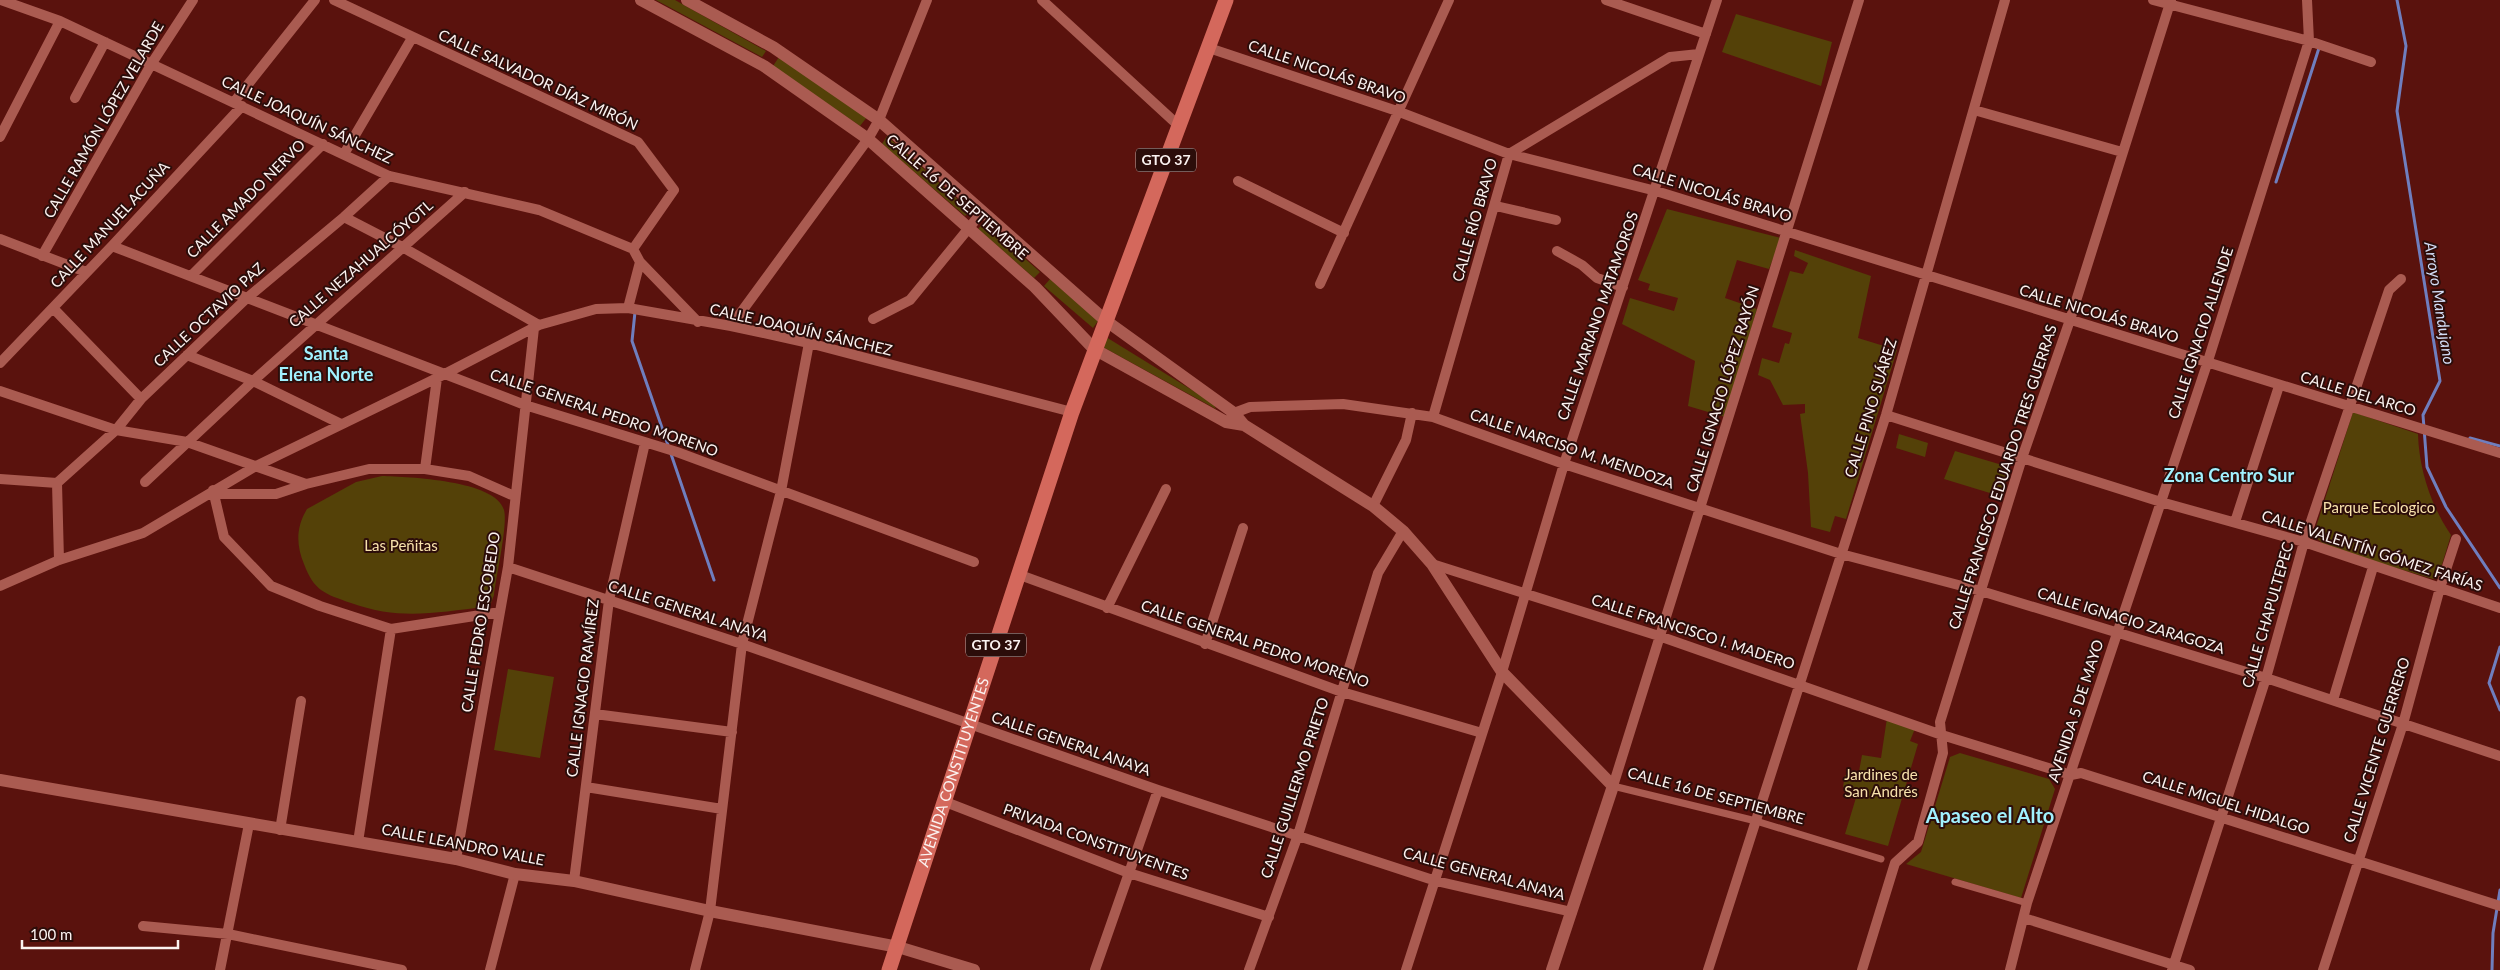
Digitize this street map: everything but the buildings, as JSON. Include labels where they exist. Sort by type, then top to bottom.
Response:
[{"type":"main road","name":"GTO 37","points":[[1105,320],[1226,0]]},
{"type":"main road","name":"AVENIDA CONSTITUYENTES","points":[[889,970],[1072,412],[1105,320]]},
{"type":"street","name":"CALLE JOAQUÍN SÁNCHEZ","points":[[1,0],[60,22],[152,63],[389,176],[539,210],[633,249],[640,262],[698,322],[731,326],[809,343],[1072,412]]},
{"type":"street","name":"CALLE RAMÓN LÓPEZ VELARDE","points":[[42,256],[152,63],[193,0]]},
{"type":"street","name":"CALLE MANUEL ACUÑA","points":[[0,363],[112,246],[238,104],[315,0]]},
{"type":"street","name":"CALLE SALVADOR DÍAZ MIRÓN","points":[[334,0],[638,142],[674,190],[633,249]]},
{"type":"street","name":"CALLE 16 DE SEPTIEMBRE","points":[[641,0],[764,66],[868,139],[1035,287],[1094,349],[1244,424],[1373,506],[1402,531],[1432,564],[1502,672],[1613,786],[1756,821],[1888,861]]},
{"type":"street","name":"CALLE 16 DE SEPTIEMBRE","points":[[687,0],[773,47],[879,120],[1105,320],[1230,418]]},
{"type":"street","points":[[731,326],[868,139],[879,120],[927,0]]},
{"type":"street","points":[[1042,0],[1179,126]]},
{"type":"street","points":[[1320,284],[1449,0]]},
{"type":"street","points":[[1606,0],[1706,34]]},
{"type":"street","name":"CALLE MARIANO MATAMOROS","points":[[1406,970],[1502,672],[1524,592],[1564,464],[1656,191],[1717,0]]},
{"type":"street","name":"CALLE IGNACIO LÓPEZ RAYÓN","points":[[1613,786],[1658,636],[1702,508],[1859,0]]},
{"type":"street","name":"CALLE PINO SUÁREZ","points":[[1708,970],[1798,683],[1886,415],[2005,0]]},
{"type":"street","points":[[2153,0],[2171,3],[2309,41],[2371,62]]},
{"type":"street","points":[[2307,0],[2309,41]]},
{"type":"street","name":"CALLE FRANCISCO EDUARDO TRES GUERRAS","points":[[1888,861],[1918,842],[1943,753],[1940,722],[2022,458],[2070,320],[2171,3]]},
{"type":"street","points":[[0,137],[60,22]]},
{"type":"street","points":[[344,154],[412,38]]},
{"type":"street","name":"CALLE IGNACIO ALLENDE","points":[[2117,634],[2208,364],[2309,41]]},
{"type":"street","points":[[75,98],[105,42]]},
{"type":"street","points":[[764,66],[773,47]]},
{"type":"street","name":"CALLE NICOLÁS BRAVO","points":[[1209,48],[1397,111],[1509,154],[1656,191],[2208,364]]},
{"type":"street","name":"CALLE RÍO BRAVO","points":[[1433,417],[1496,206],[1509,154],[1670,57],[1699,54]]},
{"type":"street","points":[[1974,110],[2122,152]]},
{"type":"street","name":"CALLE AMADO NERVO","points":[[191,276],[323,144]]},
{"type":"street","name":"CALLE OCTAVIO PAZ","points":[[57,483],[116,430],[141,399],[247,298],[344,217],[389,176]]},
{"type":"street","points":[[1238,181],[1344,233]]},
{"type":"street","name":"CALLE NEZAHUALCÓYOTL","points":[[145,482],[253,381],[465,192]]},
{"type":"street","points":[[1496,206],[1556,220]]},
{"type":"street","points":[[873,319],[910,300],[982,212]]},
{"type":"street","points":[[344,217],[404,248],[536,327]]},
{"type":"street","points":[[0,239],[86,272]]},
{"type":"street","name":"CALLE GENERAL PEDRO MORENO","points":[[112,246],[316,324],[442,376],[525,405],[660,446],[974,562]]},
{"type":"street","points":[[1557,251],[1582,265],[1597,278],[1624,287]]},
{"type":"street","points":[[628,308],[640,262]]},
{"type":"street","points":[[1035,287],[1049,270]]},
{"type":"street","name":"CALLE CHAPULTEPEC","points":[[2173,967],[2220,816],[2266,678],[2304,542],[2389,290],[2401,279]]},
{"type":"street","points":[[52,308],[141,399]]},
{"type":"street","points":[[0,586],[60,560],[143,533],[256,466],[442,376],[536,327],[596,309],[628,308],[698,322]]},
{"type":"street","name":"CALLE PEDRO ESCOBEDO","points":[[456,859],[508,567],[514,496],[536,327]]},
{"type":"street","points":[[695,970],[710,911],[742,644],[781,490],[809,343]]},
{"type":"street","points":[[187,355],[253,381],[341,424]]},
{"type":"street","name":"CALLE DEL ARCO","points":[[2208,364],[2500,453]]},
{"type":"street","points":[[425,469],[442,376]]},
{"type":"street","points":[[2235,522],[2279,386]]},
{"type":"street","points":[[0,391],[116,430],[187,442],[306,484]]},
{"type":"street","name":"CALLE NARCISO M. MENDOZA","points":[[1230,418],[1250,407],[1343,404],[1433,417],[1564,464],[1841,554],[1981,591]]},
{"type":"street","points":[[1373,506],[1406,440],[1412,413]]},
{"type":"street","name":"CALLE VALENTÍN GÓMEZ FARÍAS","points":[[1886,415],[2161,502],[2304,542],[2373,567],[2500,608]]},
{"type":"street","name":"CALLE IGNACIO RAMÍREZ","points":[[574,881],[609,600],[645,443]]},
{"type":"street","points":[[214,492],[276,494],[306,484],[369,469],[425,469],[469,476],[514,496]]},
{"type":"street","points":[[0,479],[57,483],[60,560]]},
{"type":"street","points":[[1107,608],[1166,489]]},
{"type":"street","points":[[214,492],[224,537],[272,586],[320,606],[390,629],[500,612]]},
{"type":"street","points":[[1205,644],[1244,528]]},
{"type":"street","name":"CALLE GUILLERMO PRIETO","points":[[1249,970],[1298,835],[1378,573],[1402,531]]},
{"type":"street","name":"CALLE VICENTE GUERRERO","points":[[2324,970],[2404,724],[2440,588],[2456,539]]},
{"type":"street","name":"CALLE FRANCISCO I. MADERO","points":[[1432,564],[1658,636],[1798,683],[1942,735]]},
{"type":"street","name":"CALLE GENERAL ANAYA","points":[[508,567],[742,644],[1158,790],[1436,881],[1572,912]]},
{"type":"street","points":[[2334,700],[2373,567]]},
{"type":"street","name":"CALLE GENERAL PEDRO MORENO","points":[[1020,575],[1205,644],[1342,692],[1482,733]]},
{"type":"street","points":[[0,577],[11,581]]},
{"type":"street","name":"CALLE IGNACIO ZARAGOZA","points":[[1981,591],[2266,678],[2500,756]]},
{"type":"street","points":[[358,842],[390,629]]},
{"type":"street","name":"AVENIDA 5 DE MAYO","points":[[2010,970],[2027,903],[2117,634]]},
{"type":"street","points":[[280,830],[301,701]]},
{"type":"street","points":[[595,714],[732,732]]},
{"type":"street","name":"CALLE MIGUEL HIDALGO","points":[[1942,735],[2071,775],[2081,773],[2500,906]]},
{"type":"street","name":"CALLE LEANDRO VALLE","points":[[0,780],[456,859],[514,874],[574,881],[710,911],[898,946],[974,970]]},
{"type":"street","points":[[1552,970],[1613,786]]},
{"type":"street","points":[[586,787],[722,809]]},
{"type":"street","points":[[1095,970],[1158,790]]},
{"type":"street","name":"PRIVADA CONSTITUYENTES","points":[[943,801],[1130,873],[1268,917]]},
{"type":"street","points":[[220,970],[249,824]]},
{"type":"street","points":[[1862,970],[1888,861]]},
{"type":"street","points":[[490,970],[514,874]]},
{"type":"street","points":[[1955,882],[2027,903]]},
{"type":"street","points":[[2024,918],[2173,967],[2190,970]]},
{"type":"street","points":[[143,926],[228,934],[402,970]]},
{"type":"green space","points":[[656,0],[675,0],[766,51],[762,57]]},
{"type":"green space","points":[[1736,14],[1832,42],[1821,86],[1722,52]]},
{"type":"green space","points":[[779,57],[867,117],[860,126],[773,66]]},
{"type":"green space","points":[[887,136],[971,211],[965,216],[882,144]]},
{"type":"green space","points":[[1667,209],[1781,238],[1769,269],[1737,260],[1725,298],[1757,309],[1725,417],[1688,406],[1695,361],[1622,324],[1630,298],[1674,311],[1678,298],[1648,290],[1650,284],[1638,280]]},
{"type":"green space","points":[[984,222],[1040,272],[1034,278],[978,229]]},
{"type":"green space","points":[[1795,250],[1871,276],[1858,338],[1897,350],[1846,519],[1835,516],[1830,532],[1811,527],[1808,473],[1800,414],[1805,413],[1805,404],[1783,405],[1770,380],[1758,375],[1762,358],[1779,363],[1785,343],[1789,344],[1792,333],[1772,327],[1790,271],[1803,274],[1808,263],[1794,256]]},
{"type":"green space","points":[[1050,279],[1098,321],[1093,328],[1044,286]]},
{"type":"green space","points":[[1106,337],[1213,403],[1216,409],[1101,346]]},
{"type":"green space","name":"Parque Ecologico","points":[[2353,412],[2418,434],[2427,487],[2451,535],[2439,574],[2433,579],[2326,547],[2317,538],[2316,527]]},
{"type":"green space","points":[[1899,434],[1928,443],[1925,457],[1896,448]]},
{"type":"green space","points":[[1955,451],[2009,467],[2003,497],[1944,479]]},
{"type":"green space","name":"Las Peñitas","points":[[382,476],[450,482],[485,492],[498,500],[504,510],[505,517],[494,595],[491,603],[486,607],[434,613],[386,612],[369,609],[342,600],[327,594],[316,586],[304,564],[298,536],[303,516],[307,509],[356,482]]},
{"type":"green space","points":[[508,669],[554,677],[540,758],[494,750]]},
{"type":"green space","name":"Jardines de San Andrés","points":[[1887,718],[1916,726],[1910,741],[1918,744],[1888,846],[1845,834],[1858,791],[1843,787],[1845,775],[1858,777],[1862,755],[1881,758]]},
{"type":"green space","points":[[1960,753],[2049,779],[2055,789],[2021,898],[1906,864],[1921,852],[1950,757]]},
{"type":"waterway","name":"Arroyo Mandujano","points":[[2397,0],[2406,46],[2397,111],[2440,381],[2423,415],[2427,467],[2446,507],[2500,588]]},
{"type":"waterway","points":[[2276,182],[2319,48]]},
{"type":"waterway","points":[[635,312],[632,341],[669,448]]},
{"type":"waterway","points":[[2470,438],[2500,446]]},
{"type":"waterway","points":[[671,454],[714,580]]},
{"type":"waterway","name":"Arroyo Mandujano","points":[[2500,647],[2489,683],[2500,710]]},
{"type":"waterway","name":"Arroyo Mandujano","points":[[2492,970],[2493,933],[2500,890]]},
{"type":"district","name":"Santa Elena Norte","points":[[326,364]]},
{"type":"district","name":"Zona Centro Sur","points":[[2229,476]]},
{"type":"district","name":"Apaseo el Alto","points":[[1990,816]]}]
